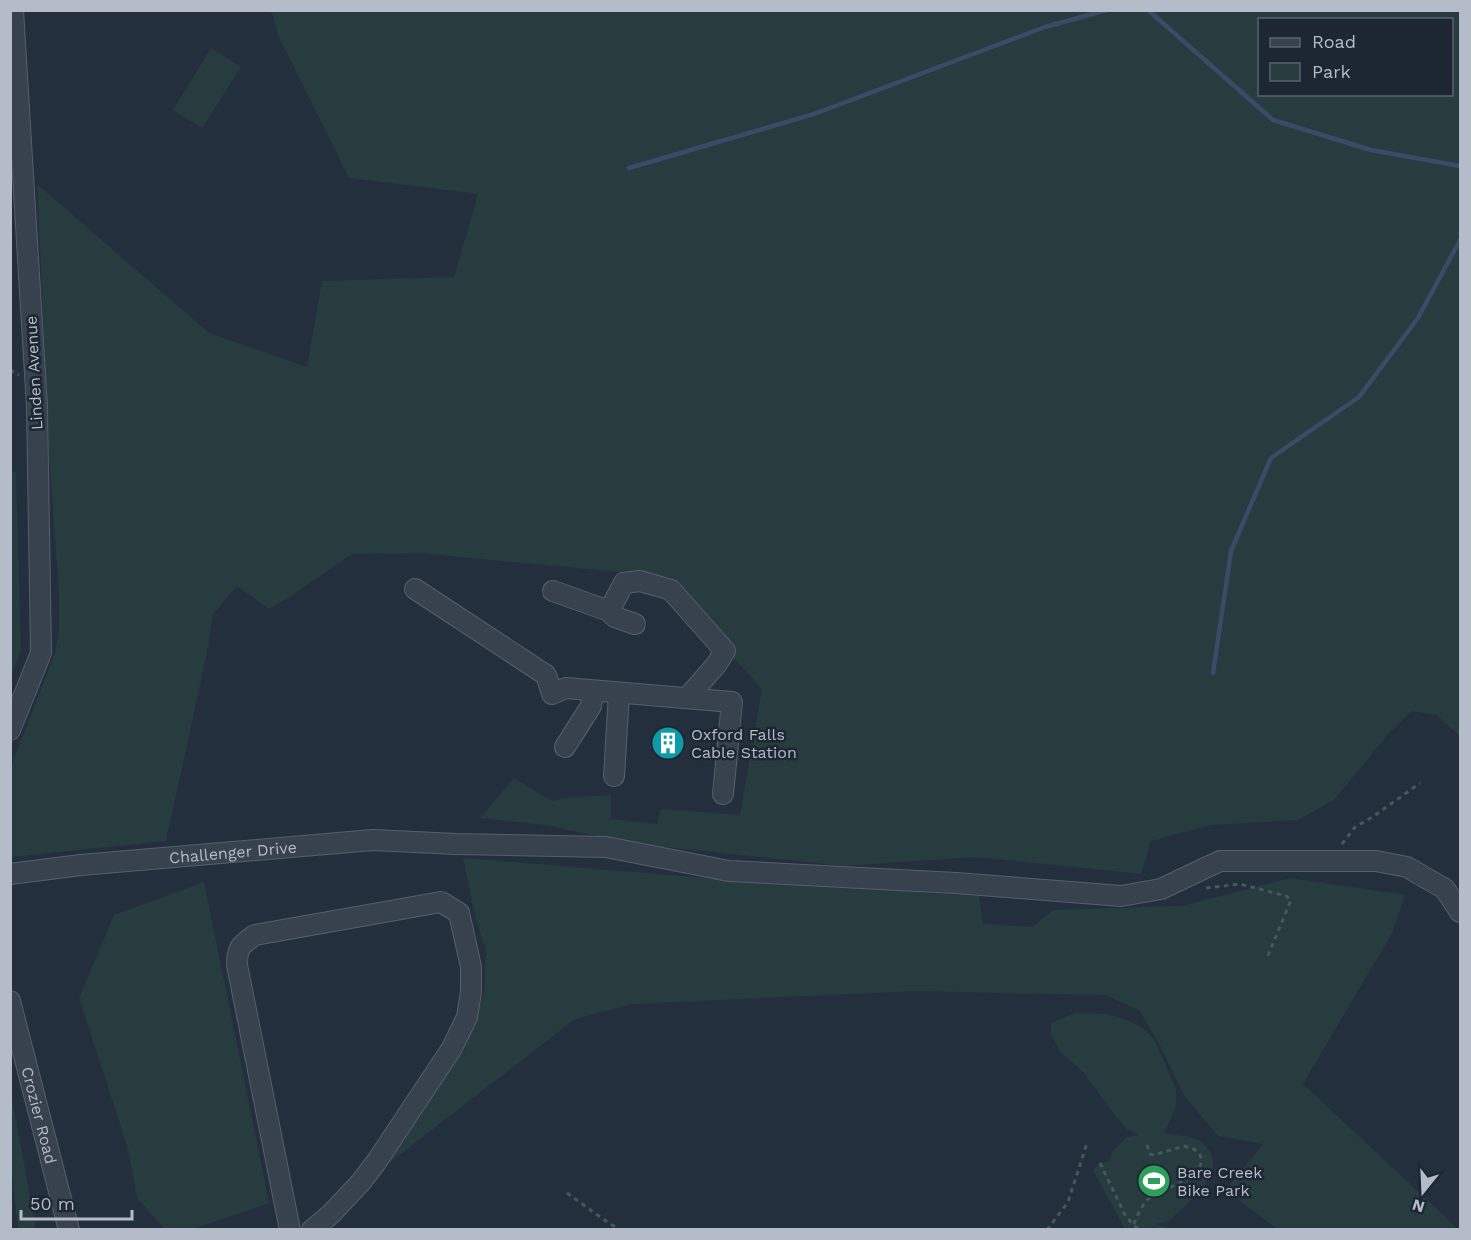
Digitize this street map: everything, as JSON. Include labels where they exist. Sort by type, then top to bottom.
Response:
[{"type":"street","name":"Linden Avenue","points":[[10,730],[40,653],[37,407],[13,10]]},
{"type":"street","points":[[609,611],[624,583],[640,581],[671,590],[725,651],[716,665],[687,698]]},
{"type":"street","points":[[415,589],[546,675],[552,694],[567,688],[732,702],[723,794]]},
{"type":"street","points":[[553,591],[609,611],[615,617],[635,624]]},
{"type":"street","points":[[565,747],[591,706],[593,691]]},
{"type":"street","points":[[614,776],[618,693]]},
{"type":"street","name":"Challenger Drive","points":[[10,874],[81,865],[374,840],[606,847],[729,871],[956,883],[1121,896],[1161,889],[1220,861],[1376,861],[1407,867],[1445,888],[1461,912]]},
{"type":"street","points":[[290,1230],[237,965],[237,954],[242,944],[255,935],[441,902],[459,913],[471,967],[471,992],[467,1017],[452,1048],[362,1182],[331,1215],[312,1230]]},
{"type":"street","name":"Crozier Road","points":[[10,1001],[69,1230]]},
{"type":"path","points":[[1336,861],[1344,841],[1355,827],[1420,783]]},
{"type":"path","points":[[1198,888],[1240,884],[1286,896],[1291,900],[1267,958]]},
{"type":"path","points":[[1047,1230],[1068,1202],[1087,1143]]},
{"type":"path","points":[[1134,1224],[1147,1200],[1190,1177],[1201,1165],[1200,1155],[1189,1147],[1184,1146],[1154,1155],[1150,1154],[1147,1145]]},
{"type":"path","points":[[1101,1163],[1126,1217],[1139,1230]]},
{"type":"path","points":[[567,1193],[621,1230]]},
{"type":"green space","points":[[266,11],[1460,11],[1460,736],[1436,715],[1412,711],[1389,733],[1334,800],[1298,820],[1211,825],[1151,841],[1141,874],[976,857],[844,866],[637,844],[544,825],[480,818],[514,778],[552,801],[611,795],[611,819],[657,824],[661,809],[740,815],[762,689],[660,576],[419,553],[352,554],[269,609],[237,586],[213,614],[207,653],[166,841],[11,857],[10,769],[55,653],[59,630],[59,593],[50,469],[37,184],[209,333],[307,367],[322,281],[454,277],[478,194],[349,178],[278,35],[272,13]]},
{"type":"green space","points":[[211,48],[241,67],[202,128],[173,110]]},
{"type":"green space","points":[[16,472],[21,650],[11,677],[10,473]]},
{"type":"green space","points":[[463,858],[706,878],[979,896],[983,924],[1033,927],[1053,910],[1182,906],[1290,878],[1405,895],[1392,933],[1303,1084],[1458,1229],[1277,1229],[1226,1190],[1263,1144],[1218,1136],[1183,1094],[1161,1047],[1139,1010],[1105,995],[915,991],[632,1004],[575,1019],[371,1177],[465,1049],[484,993],[486,951],[475,916]]},
{"type":"green space","points":[[204,882],[269,1203],[193,1229],[165,1229],[137,1198],[128,1148],[79,998],[114,915]]},
{"type":"green space","points":[[1075,1013],[1106,1014],[1124,1019],[1142,1027],[1154,1039],[1176,1089],[1176,1107],[1164,1133],[1196,1139],[1203,1143],[1210,1152],[1213,1161],[1212,1170],[1202,1189],[1170,1220],[1155,1224],[1172,1229],[1125,1229],[1093,1170],[1100,1163],[1108,1162],[1114,1150],[1127,1137],[1139,1135],[1127,1129],[1116,1117],[1084,1073],[1060,1051],[1051,1034],[1051,1023]]},
{"type":"green space","points":[[11,1093],[36,1229],[18,1229],[11,1166]]},
{"type":"waterway","points":[[629,168],[814,114],[1045,27],[1107,10]]},
{"type":"waterway","points":[[1148,10],[1273,120],[1371,150],[1460,166]]},
{"type":"waterway","points":[[1213,673],[1231,551],[1271,458],[1359,397],[1418,318],[1460,240]]},
{"type":"place","name":"Oxford Falls Cable Station","points":[[668,743]]},
{"type":"place","name":"Bare Creek Bike Park","points":[[1154,1181]]}]
